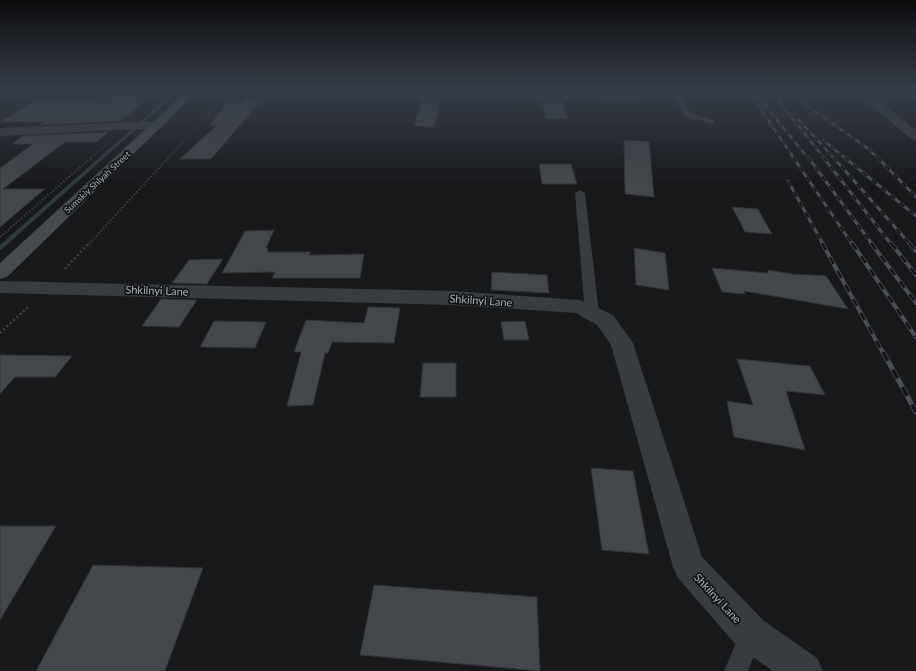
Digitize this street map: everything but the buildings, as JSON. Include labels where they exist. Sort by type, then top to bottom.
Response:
[{"type":"main road","name":"Sumskiy Shlyah Street","points":[[0,274],[160,122]]},
{"type":"street","points":[[899,122],[916,136]]},
{"type":"street","points":[[0,132],[157,125]]},
{"type":"street","name":"Shkilnyi Lane","points":[[0,287],[453,298],[580,307],[606,320],[622,343],[689,567],[751,634],[804,671]]},
{"type":"lane","points":[[580,193],[592,313]]},
{"type":"lane","points":[[736,671],[751,634]]},
{"type":"path","points":[[0,334],[48,287],[201,122]]},
{"type":"path","points":[[0,237],[128,126]]},
{"type":"waterway","points":[[0,248],[142,122]]},
{"type":"railway","points":[[769,122],[794,158]]},
{"type":"railway","points":[[779,122],[808,158]]},
{"type":"railway","points":[[795,122],[824,158]]},
{"type":"railway","points":[[801,122],[834,158]]},
{"type":"railway","points":[[831,122],[866,147],[878,158]]},
{"type":"railway","points":[[823,140],[845,158]]},
{"type":"railway","points":[[793,157],[852,244]]},
{"type":"railway","points":[[808,157],[872,244]]},
{"type":"railway","points":[[823,157],[891,244]]},
{"type":"railway","points":[[833,157],[910,244]]},
{"type":"railway","points":[[844,157],[916,216]]},
{"type":"railway","points":[[878,158],[916,197]]},
{"type":"railway","points":[[788,181],[823,244]]},
{"type":"railway","points":[[822,243],[883,353]]},
{"type":"railway","points":[[852,243],[916,337]]},
{"type":"railway","points":[[871,243],[916,303]]},
{"type":"railway","points":[[891,243],[916,275]]},
{"type":"railway","points":[[909,243],[916,251]]},
{"type":"railway","points":[[883,352],[916,412]]}]
